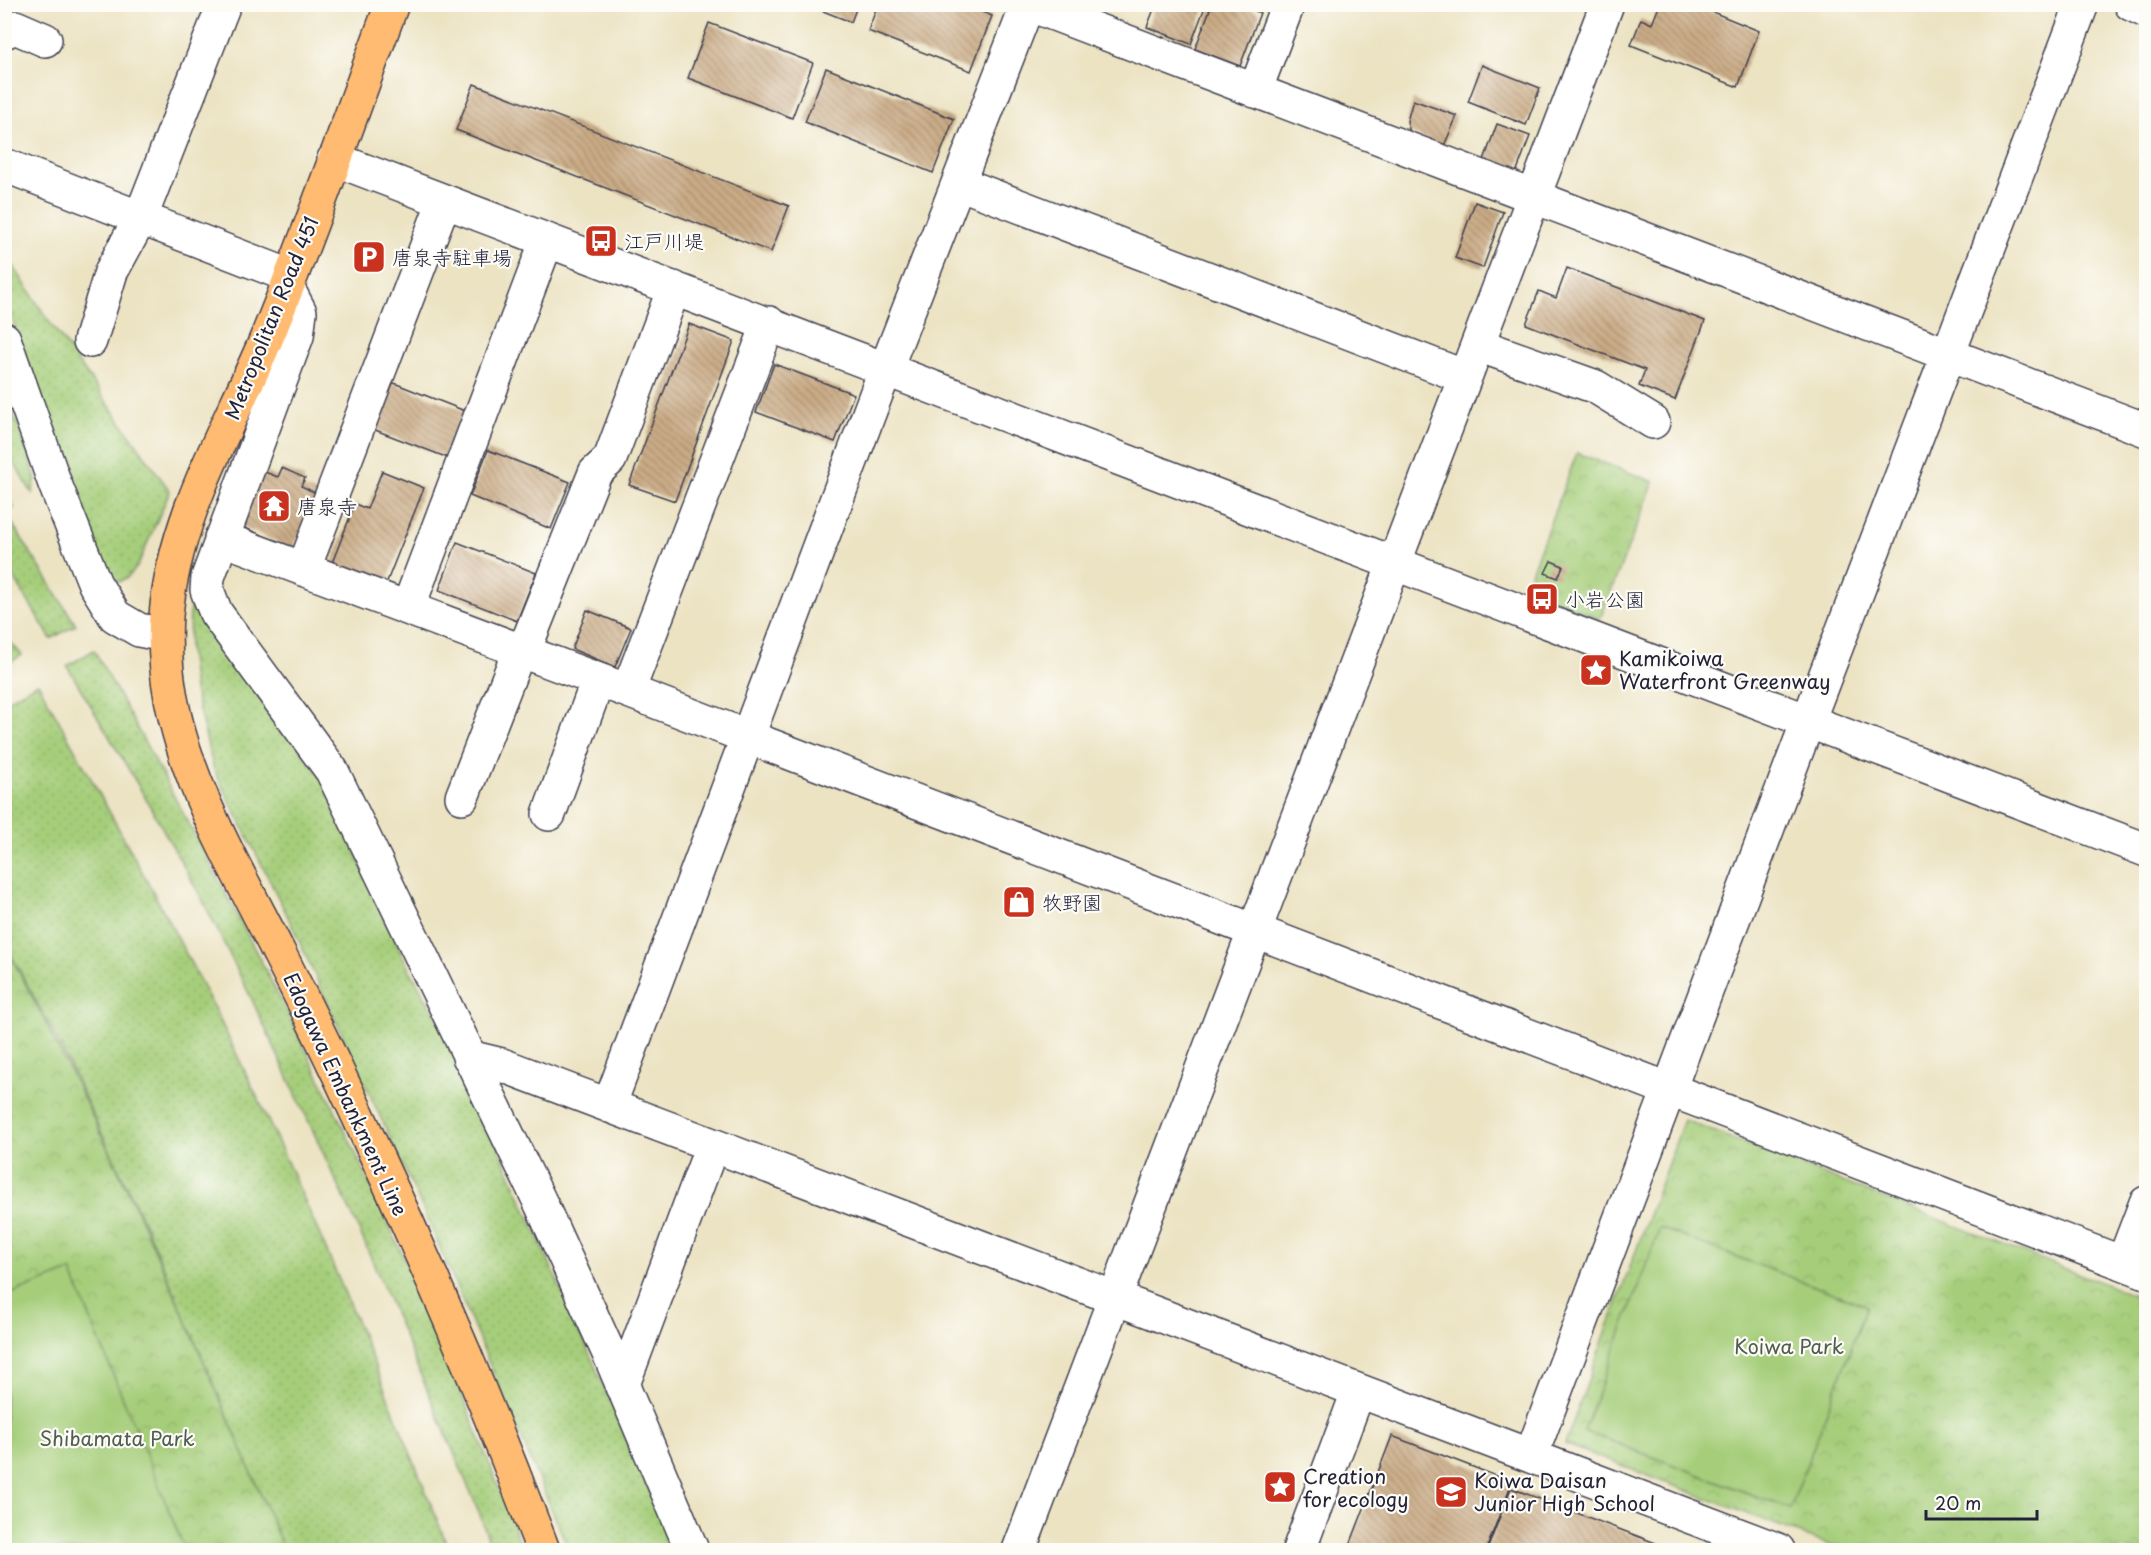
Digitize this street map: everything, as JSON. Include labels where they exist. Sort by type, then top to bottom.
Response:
[{"type":"main road","name":"Metropolitan Road 451","points":[[165,635],[170,588],[187,514],[265,340],[392,4]]},
{"type":"main road","name":"Edogawa Embankment Line","points":[[165,635],[167,673],[175,717],[200,796],[287,968],[379,1160],[502,1445],[543,1551]]},
{"type":"street","points":[[90,341],[111,272],[140,219],[224,4]]},
{"type":"street","points":[[609,1106],[886,368],[1028,4],[2146,430]]},
{"type":"street","points":[[1255,91],[1288,4]]},
{"type":"street","points":[[1019,1551],[1607,4]]},
{"type":"street","points":[[1531,1456],[2082,4]]},
{"type":"street","points":[[2131,4],[2146,10]]},
{"type":"street","points":[[4,32],[15,27],[45,40]]},
{"type":"street","points":[[334,159],[2146,850]]},
{"type":"street","points":[[4,165],[288,281],[300,312],[297,336],[221,538],[207,590],[216,613],[332,771],[541,1204],[692,1551]]},
{"type":"street","points":[[959,183],[1466,377]]},
{"type":"street","points":[[304,568],[444,201]]},
{"type":"street","points":[[408,608],[547,240]]},
{"type":"street","points":[[462,797],[595,473],[609,459],[674,288]]},
{"type":"street","points":[[549,814],[613,685],[769,323]]},
{"type":"street","points":[[4,339],[55,484],[95,584],[115,616],[139,630],[165,635]]},
{"type":"street","points":[[1478,345],[1596,387],[1653,422]]},
{"type":"street","points":[[221,538],[613,685],[2135,1268],[2146,1203]]},
{"type":"street","points":[[469,1057],[502,1065],[1778,1551]]},
{"type":"street","points":[[622,1387],[712,1146]]},
{"type":"street","points":[[1299,1551],[1358,1392]]},
{"type":"green space","points":[[5,253],[44,314],[170,491],[137,567],[128,577],[119,582],[109,576],[93,545],[5,299]]},
{"type":"green space","points":[[4,385],[36,478],[32,493],[5,448]]},
{"type":"green space","points":[[1577,453],[1654,482],[1600,619],[1525,588]]},
{"type":"green space","points":[[5,490],[14,508],[5,512]]},
{"type":"green space","points":[[5,512],[76,625],[51,639],[5,563]]},
{"type":"green space","points":[[190,606],[319,773],[408,967],[455,1049],[676,1550],[569,1550],[428,1220],[287,915],[214,770],[194,690],[189,649]]},
{"type":"green space","points":[[4,635],[22,655],[5,665],[4,665]]},
{"type":"green space","points":[[94,650],[227,895],[311,1060],[441,1342],[523,1550],[492,1550],[479,1512],[360,1232],[253,1002],[202,899],[67,666]]},
{"type":"green space","points":[[38,683],[176,935],[265,1113],[330,1258],[449,1550],[284,1550],[147,1229],[59,1043],[5,944],[4,702]]},
{"type":"green space","name":"Shibamata Park","points":[[4,944],[117,1168],[186,1320],[284,1550],[5,1550]]},
{"type":"green space","name":"Koiwa Park","points":[[1684,1120],[2146,1300],[2146,1550],[1842,1550],[1565,1444]]},
{"type":"green space","points":[[1660,1228],[1867,1306],[1790,1509],[1584,1431]]},
{"type":"green space","points":[[71,1271],[185,1550],[5,1550],[5,1296]]},
{"type":"building","points":[[805,4],[858,4],[851,22]]},
{"type":"building","points":[[878,4],[963,4],[992,16],[971,71],[868,31]]},
{"type":"building","points":[[1156,4],[1206,4],[1191,44],[1147,27]]},
{"type":"building","points":[[1212,4],[1239,4],[1260,13],[1240,66],[1195,49]]},
{"type":"building","points":[[1660,4],[1693,4],[1759,31],[1738,87],[1631,45],[1641,19],[1652,24]]},
{"type":"building","points":[[709,23],[813,63],[792,118],[688,78]]},
{"type":"building","points":[[1482,65],[1540,88],[1526,125],[1468,102]]},
{"type":"building","points":[[826,68],[954,119],[933,173],[805,122]]},
{"type":"building","points":[[474,84],[789,206],[771,252],[456,130]]},
{"type":"building","points":[[1413,100],[1457,116],[1444,146],[1410,133],[1407,121]]},
{"type":"building","points":[[1497,124],[1530,136],[1516,173],[1484,160]]},
{"type":"building","points":[[1475,202],[1503,212],[1483,268],[1455,258]]},
{"type":"building","points":[[1567,268],[1705,321],[1675,400],[1639,386],[1645,370],[1526,324],[1539,291],[1556,298]]},
{"type":"building","points":[[689,324],[734,341],[675,501],[629,485]]},
{"type":"building","points":[[774,364],[854,394],[835,442],[756,412]]},
{"type":"building","points":[[389,381],[470,413],[451,459],[370,428]]},
{"type":"building","points":[[488,450],[570,482],[551,529],[470,496]]},
{"type":"building","points":[[282,468],[305,478],[301,486],[318,494],[293,549],[238,525],[262,471],[278,477]]},
{"type":"building","points":[[382,471],[424,488],[386,584],[332,563],[355,504],[367,509]]},
{"type":"building","points":[[457,542],[536,573],[517,621],[439,590]]},
{"type":"building","points":[[1551,561],[1563,566],[1558,578],[1545,573]]},
{"type":"building","points":[[587,610],[631,628],[615,667],[572,649]]},
{"type":"building","points":[[1392,1436],[1512,1482],[1486,1550],[1348,1550]]},
{"type":"building","points":[[1511,1488],[1674,1550],[1487,1550]]},
{"type":"place","name":"江戸川堤","points":[[601,241]]},
{"type":"place","name":"唐泉寺駐車場","points":[[369,257]]},
{"type":"place","name":"唐泉寺","points":[[274,506]]},
{"type":"place","name":"小岩公園","points":[[1542,599]]},
{"type":"place","name":"Kamikoiwa Waterfront Greenway","points":[[1596,670]]},
{"type":"place","name":"牧野園","points":[[1019,902]]},
{"type":"place","name":"Creation for ecology","points":[[1280,1487]]},
{"type":"place","name":"Koiwa Daisan Junior High School","points":[[1451,1492]]}]
